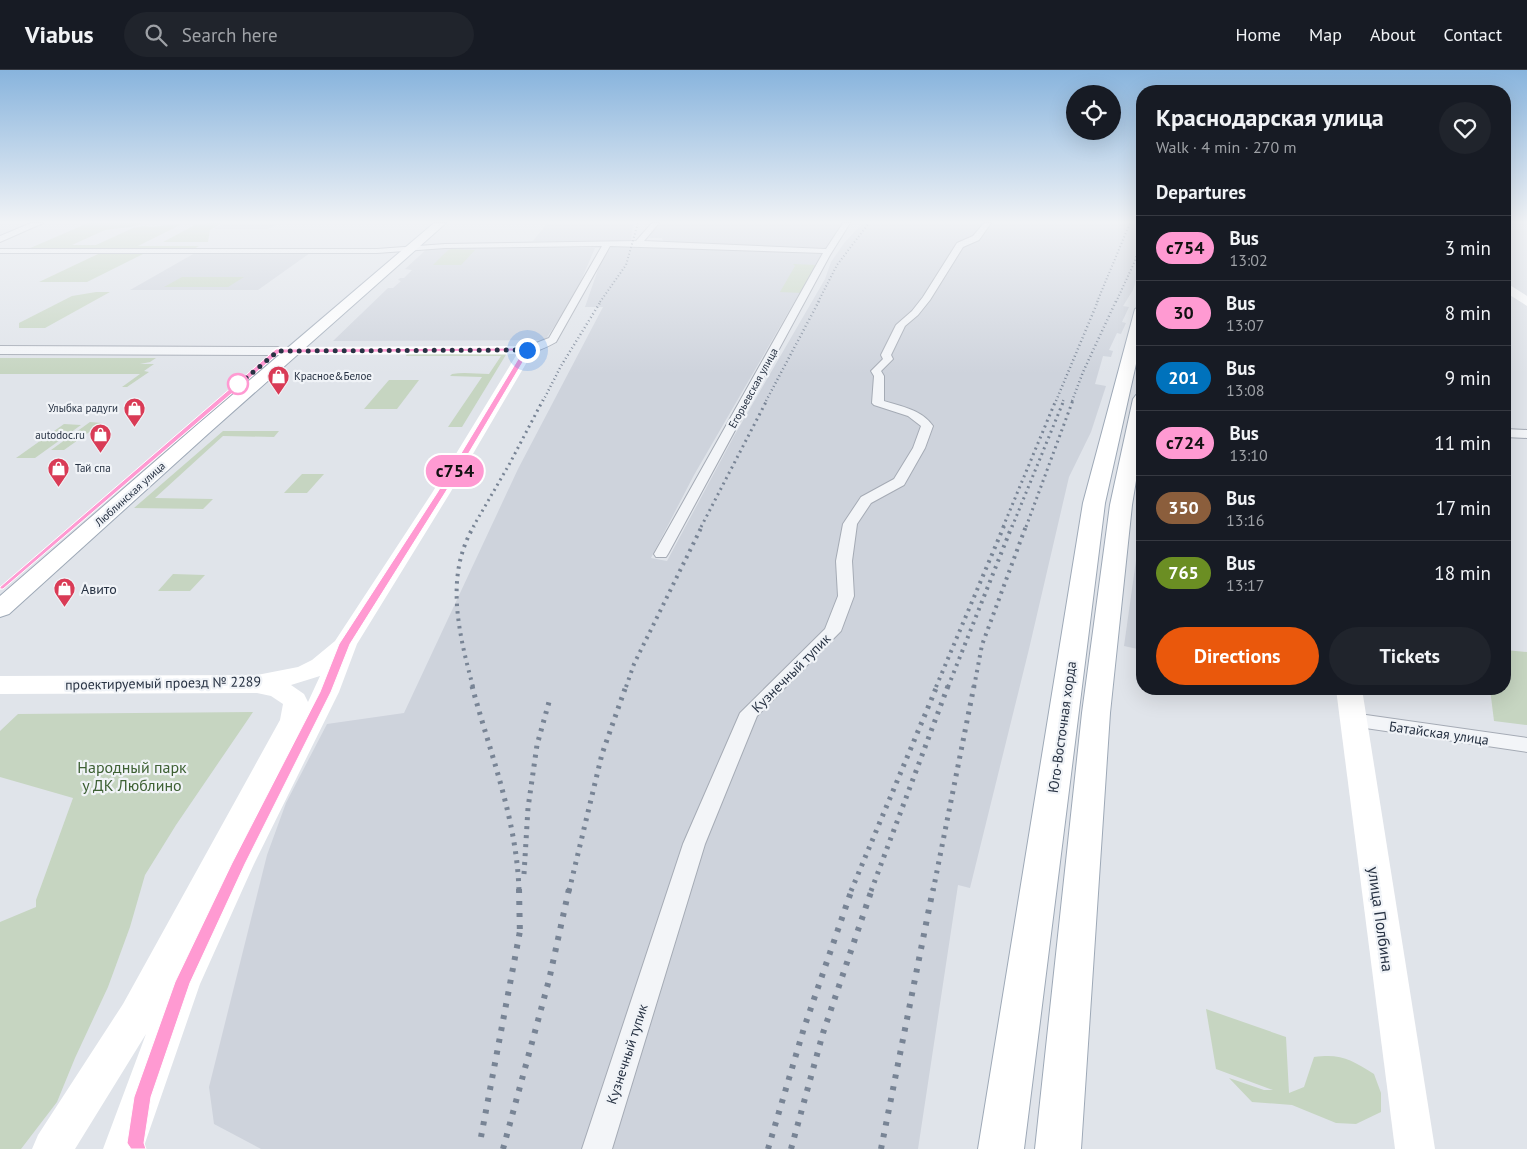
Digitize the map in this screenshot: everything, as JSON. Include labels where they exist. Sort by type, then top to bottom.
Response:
[{"type":"main road","name":"Люблинская улица","points":[[0,609],[286,351],[376,273]]},
{"type":"main road","points":[[1511,290],[1527,302]]},
{"type":"main road","name":"Юго-Восточная хорда","points":[[1000,1149],[1094,503],[1136,333]]},
{"type":"main road","points":[[286,351],[527,350]]},
{"type":"main road","points":[[123,1149],[183,982],[239,863],[326,692],[345,644],[441,493],[527,350]]},
{"type":"main road","name":"Люблинская улица","points":[[0,587],[286,351]]},
{"type":"main road","points":[[1060,1132],[1096,714],[1121,505],[1136,429]]},
{"type":"main road","name":"проектируемый проезд № 2289","points":[[0,685],[257,684],[304,674],[321,666],[345,644]]},
{"type":"main road","points":[[52,1149],[136,1017],[294,720],[295,700],[280,690],[257,684]]},
{"type":"main road","name":"улица Полбина","points":[[1350,704],[1415,1149]]},
{"type":"main road","points":[[137,1149],[136,1143],[143,1097]]},
{"type":"street","points":[[527,350],[553,340],[590,273]]},
{"type":"street","name":"Егорьевская улица","points":[[661,554],[817,273]]},
{"type":"street","name":"Кузнечный тупик","points":[[597,1149],[694,844],[749,713],[833,631],[846,596],[844,561],[850,524],[866,500],[899,482],[919,448],[927,426],[924,420],[915,415],[878,403],[879,376],[876,371],[888,359],[886,355],[901,325],[915,313],[942,273]]},
{"type":"street","points":[[0,350],[286,351]]},
{"type":"street","points":[[1511,433],[1527,434]]},
{"type":"street","name":"Батайская улица","points":[[1350,704],[1527,745]]},
{"type":"shaded area","points":[[159,273],[281,273],[258,290],[130,290]]},
{"type":"shaded area","points":[[409,273],[584,273],[573,299],[545,340],[333,341],[388,288],[393,288],[401,281],[398,280],[400,278],[404,278]]},
{"type":"shaded area","points":[[597,273],[811,273],[694,475],[651,558],[667,561],[734,436],[827,273],[1136,273],[1133,290],[1123,306],[1129,307],[1122,322],[1126,323],[1121,334],[1117,333],[1109,350],[1113,351],[1111,357],[1103,356],[1095,384],[1106,386],[1091,432],[1069,477],[970,888],[958,885],[918,1149],[261,1149],[214,1124],[209,1087],[267,855],[286,803],[327,724],[404,713],[518,469],[603,307],[585,307]]},
{"type":"shaded area","points":[[1136,560],[1136,649],[1124,646]]},
{"type":"green space","points":[[57,273],[104,273],[87,282],[39,282]]},
{"type":"green space","points":[[791,273],[813,273],[802,293],[780,292]]},
{"type":"green space","points":[[182,277],[244,277],[228,287],[164,287]]},
{"type":"green space","points":[[110,292],[45,328],[19,328],[19,323],[72,296]]},
{"type":"green space","points":[[407,353],[507,353],[462,427],[448,427],[482,377],[450,376],[461,373],[489,374],[501,356],[406,356]]},
{"type":"green space","points":[[0,358],[156,358],[150,362],[140,364],[154,364],[144,371],[149,372],[127,387],[122,387],[140,374],[0,374]]},
{"type":"green space","points":[[389,380],[419,380],[397,409],[364,409]]},
{"type":"green space","points":[[90,422],[102,423],[64,450],[51,450]]},
{"type":"green space","points":[[64,424],[81,425],[35,458],[16,458]]},
{"type":"green space","points":[[223,431],[279,431],[274,437],[223,436],[155,498],[213,499],[203,509],[134,508]]},
{"type":"green space","points":[[302,474],[324,474],[307,493],[284,493]]},
{"type":"green space","points":[[173,574],[205,575],[190,591],[158,591]]},
{"type":"green space","points":[[1511,651],[1527,652],[1527,725],[1494,721],[1491,695],[1511,695]]},
{"type":"green space","name":"Народный парк у ДК Люблино","points":[[253,712],[176,825],[145,875],[130,927],[108,987],[57,1102],[21,1149],[0,1149],[0,922],[36,907],[36,900],[73,798],[0,777],[0,731],[18,714]]},
{"type":"green space","points":[[1206,1009],[1286,1037],[1289,1093],[1304,1087],[1314,1057],[1339,1057],[1352,1061],[1374,1074],[1381,1093],[1381,1112],[1356,1124],[1336,1123],[1292,1105],[1252,1102],[1229,1078],[1264,1090],[1273,1090],[1216,1069]]},
{"type":"railway","points":[[600,302],[620,273]]},
{"type":"railway","points":[[818,302],[833,273]]},
{"type":"railway","points":[[1097,302],[1109,273]]},
{"type":"railway","points":[[1116,302],[1129,273]]},
{"type":"railway","points":[[543,401],[561,366],[601,301]]},
{"type":"railway","points":[[766,401],[819,301]]},
{"type":"railway","points":[[1056,401],[1098,301]]},
{"type":"railway","points":[[1072,401],[1083,372],[1116,301]]},
{"type":"railway","points":[[473,527],[510,463],[543,400]]},
{"type":"railway","points":[[701,527],[767,400]]},
{"type":"railway","points":[[1003,527],[1056,400]]},
{"type":"railway","points":[[1012,527],[1064,400]]},
{"type":"railway","points":[[1026,527],[1073,400]]},
{"type":"railway","points":[[473,687],[459,626],[457,585],[459,565],[465,545],[474,526]]},
{"type":"railway","points":[[626,687],[634,664],[702,526]]},
{"type":"railway","points":[[936,687],[1004,526]]},
{"type":"railway","points":[[948,687],[1012,526]]},
{"type":"railway","points":[[974,687],[982,645],[1026,526]]},
{"type":"railway","points":[[472,686],[508,813],[517,865],[519,891]]},
{"type":"railway","points":[[569,891],[602,754],[626,686]]},
{"type":"railway","points":[[851,891],[937,686]]},
{"type":"railway","points":[[871,891],[948,686]]},
{"type":"railway","points":[[933,891],[974,686]]},
{"type":"railway","points":[[524,874],[528,808],[537,745],[549,702]]},
{"type":"railway","points":[[519,889],[520,932]]},
{"type":"railway","points":[[503,1149],[549,980],[569,889]]},
{"type":"railway","points":[[768,1149],[804,1028],[852,889]]},
{"type":"railway","points":[[791,1149],[823,1033],[872,889]]},
{"type":"railway","points":[[881,1149],[933,889]]},
{"type":"railway","points":[[481,1137],[520,932]]},
{"type":"railway","points":[[520,932],[520,937]]},
{"type":"bus line","name":"с754","points":[[0,587],[278,351],[527,350],[441,493],[345,644],[326,692],[239,863],[183,982],[166,1026],[143,1097],[136,1143],[137,1149]]},
{"type":"place","name":"Красное&Белое","points":[[278,395]]},
{"type":"place","name":"Улыбка радуги","points":[[134,427]]},
{"type":"place","name":"autodoc.ru","points":[[101,454]]},
{"type":"place","name":"Тай спа","points":[[59,487]]},
{"type":"place","name":"Авито","points":[[65,608]]},
{"type":"route","points":[[238,384],[232,390],[278,351],[527,350]]}]
